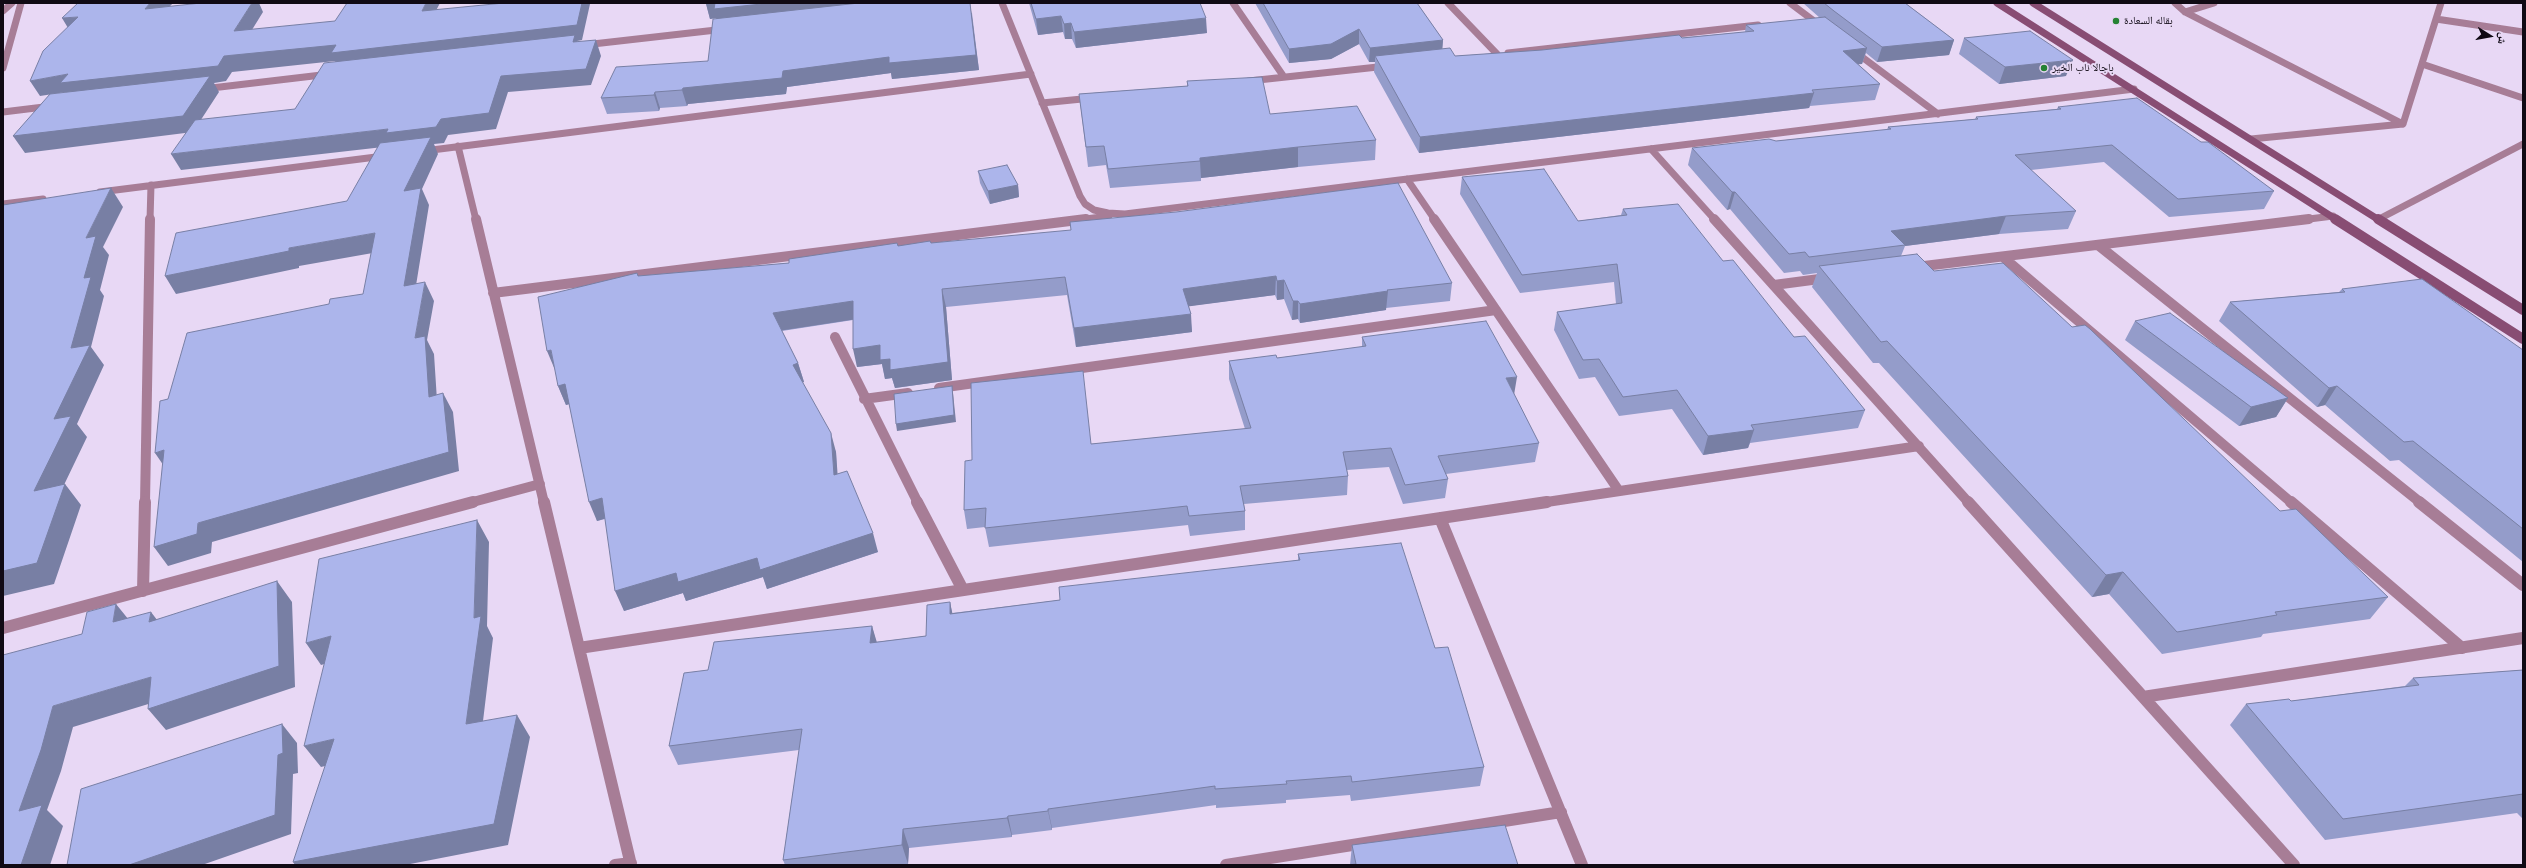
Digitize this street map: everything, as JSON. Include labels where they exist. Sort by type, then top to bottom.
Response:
[{"type":"main road","points":[[1997,3],[2333,216],[2523,339]]},
{"type":"main road","points":[[2033,3],[2523,310]]},
{"type":"street","points":[[3,11],[12,3]]},
{"type":"street","points":[[3,68],[21,3]]},
{"type":"street","points":[[1002,3],[1080,196],[1085,204],[1094,210],[1125,214]]},
{"type":"street","points":[[1233,3],[1284,77]]},
{"type":"street","points":[[1448,3],[1496,54]]},
{"type":"street","points":[[1790,3],[1831,34]]},
{"type":"street","points":[[2175,3],[2185,12],[2403,124]]},
{"type":"street","points":[[2185,12],[2214,3]]},
{"type":"street","points":[[2403,124],[2441,3]]},
{"type":"street","points":[[1796,21],[1812,19]]},
{"type":"street","points":[[2436,19],[2523,32]]},
{"type":"street","points":[[1489,55],[1765,25]]},
{"type":"street","points":[[575,46],[733,28]]},
{"type":"street","points":[[1850,48],[1938,114]]},
{"type":"street","points":[[2422,64],[2523,98]]},
{"type":"street","points":[[1238,82],[1394,65]]},
{"type":"street","points":[[194,90],[336,73]]},
{"type":"street","points":[[419,151],[1031,74]]},
{"type":"street","points":[[493,294],[2134,89]]},
{"type":"street","points":[[1042,103],[1097,97]]},
{"type":"street","points":[[3,112],[59,105]]},
{"type":"street","points":[[2251,139],[2403,124]]},
{"type":"street","points":[[2379,219],[2523,144]]},
{"type":"street","points":[[458,146],[631,864],[615,865]]},
{"type":"street","points":[[1651,149],[2294,865]]},
{"type":"street","points":[[89,193],[395,154]]},
{"type":"street","points":[[1407,179],[1619,491]]},
{"type":"street","points":[[144,591],[151,186]]},
{"type":"street","points":[[3,204],[50,198]]},
{"type":"street","points":[[1908,268],[2333,216]]},
{"type":"street","points":[[2098,245],[2523,585]]},
{"type":"street","points":[[2003,257],[2462,648]]},
{"type":"street","points":[[1774,285],[1837,277]]},
{"type":"street","points":[[864,399],[1496,310]]},
{"type":"street","points":[[835,337],[864,399],[963,590]]},
{"type":"street","points":[[579,648],[1919,446]]},
{"type":"street","points":[[3,628],[540,484]]},
{"type":"street","points":[[1440,518],[1582,865]]},
{"type":"street","points":[[2143,697],[2523,638]]},
{"type":"street","points":[[1226,865],[1561,812]]},
{"type":"building","points":[[78,3],[150,3],[145,9],[201,3],[252,3],[234,31],[335,21],[347,3],[426,3],[422,11],[504,3],[582,3],[577,25],[331,53],[336,45],[224,56],[218,66],[60,83],[68,74],[30,81],[43,51],[78,17],[62,18]]},
{"type":"building","points":[[715,3],[771,3],[714,9]]},
{"type":"building","points":[[859,3],[970,3],[976,55],[889,63],[889,57],[783,71],[782,78],[683,88],[682,90],[655,92],[654,95],[601,98],[616,67],[708,61],[713,19]]},
{"type":"building","points":[[1031,3],[1200,3],[1206,18],[1074,32],[1071,23],[1064,24],[1061,16],[1036,19]]},
{"type":"building","points":[[1263,3],[1417,3],[1443,40],[1370,48],[1359,29],[1331,44],[1289,49]]},
{"type":"building","points":[[1824,3],[1905,3],[1954,40],[1882,47]]},
{"type":"building","points":[[1825,17],[1867,48],[1843,51],[1880,84],[1812,90],[1814,93],[1420,137],[1375,56],[1450,48],[1455,56],[1542,50],[1679,35],[1682,38],[1754,31],[1746,25]]},
{"type":"building","points":[[2030,31],[2073,60],[2005,67],[1964,38]]},
{"type":"building","points":[[575,35],[573,42],[596,40],[586,69],[501,76],[489,113],[441,119],[436,127],[386,133],[388,129],[171,154],[195,120],[295,109],[324,63]]},
{"type":"building","points":[[210,76],[183,116],[13,136],[50,94]]},
{"type":"building","points":[[1262,77],[1270,114],[1357,106],[1376,140],[1200,158],[1200,161],[1108,169],[1104,146],[1086,147],[1079,94],[1188,86],[1187,81]]},
{"type":"building","points":[[2137,98],[2201,142],[2208,142],[2274,191],[2178,199],[2112,145],[2015,155],[2076,211],[2006,216],[1891,231],[1905,245],[1809,257],[1805,252],[1789,254],[1735,192],[1732,192],[1692,148],[1769,139],[1776,141],[1891,129],[1888,127],[1978,119],[1976,117],[2061,109],[2058,107]]},
{"type":"building","points":[[431,137],[404,191],[421,188],[404,286],[425,282],[415,338],[425,336],[429,397],[443,393],[449,452],[198,523],[197,534],[154,547],[164,450],[155,453],[160,401],[168,399],[187,333],[329,304],[330,299],[363,294],[375,233],[289,248],[289,251],[165,276],[176,233],[347,201],[380,143]]},
{"type":"building","points":[[1007,165],[1018,185],[988,191],[978,171]]},
{"type":"building","points":[[1544,169],[1578,221],[1627,215],[1623,209],[1678,204],[1723,261],[1733,260],[1794,337],[1805,336],[1865,410],[1751,425],[1754,430],[1708,436],[1677,390],[1623,397],[1599,359],[1583,360],[1557,312],[1622,303],[1617,264],[1522,275],[1462,177]]},
{"type":"building","points":[[1398,183],[1452,283],[1387,290],[1388,291],[1300,304],[1298,301],[1293,301],[1284,280],[1277,281],[1276,276],[1183,289],[1191,314],[1074,328],[1065,277],[942,289],[948,362],[890,370],[890,359],[880,360],[880,345],[853,349],[853,301],[773,313],[798,363],[793,365],[831,433],[834,475],[847,471],[873,533],[760,570],[757,558],[678,582],[676,573],[615,591],[602,498],[589,502],[565,384],[558,386],[551,350],[547,351],[538,297],[637,273],[638,276],[789,263],[789,259],[897,243],[898,246],[930,241],[931,243],[1071,230],[1070,222],[1176,212]]},
{"type":"building","points":[[111,188],[86,238],[96,236],[84,278],[91,277],[71,348],[90,345],[54,419],[71,416],[34,491],[65,484],[37,563],[3,571],[3,205]]},
{"type":"building","points":[[1917,254],[1934,271],[2003,263],[2072,327],[2085,325],[2090,329],[2280,511],[2296,509],[2388,597],[2275,612],[2277,615],[2177,632],[2123,572],[2106,575],[1887,341],[1881,342],[1819,266]]},
{"type":"building","points":[[2422,279],[2523,350],[2523,529],[2413,441],[2404,442],[2337,386],[2329,388],[2230,302],[2345,292],[2342,289]]},
{"type":"building","points":[[2170,313],[2288,398],[2251,407],[2135,321]]},
{"type":"building","points":[[1486,321],[1517,377],[1506,378],[1539,443],[1438,456],[1448,479],[1405,485],[1391,448],[1343,452],[1348,476],[1240,486],[1245,511],[1189,516],[1187,506],[985,528],[986,508],[964,510],[965,461],[972,460],[971,383],[1083,371],[1091,444],[1251,428],[1229,361],[1276,355],[1277,358],[1366,346],[1362,337]]},
{"type":"building","points":[[952,386],[954,415],[896,424],[894,394]]},
{"type":"building","points":[[477,520],[474,618],[481,616],[466,724],[517,715],[494,824],[293,862],[334,739],[304,746],[331,636],[306,643],[319,559]]},
{"type":"building","points":[[1401,543],[1435,648],[1448,647],[1484,767],[1352,782],[1351,776],[1286,781],[1287,784],[1215,789],[1215,786],[1048,809],[1048,811],[1008,816],[1007,818],[903,829],[902,845],[783,860],[802,729],[669,746],[684,673],[708,670],[714,642],[872,626],[870,643],[926,636],[927,605],[950,602],[950,614],[1060,600],[1059,587],[1300,560],[1298,554]]},
{"type":"building","points":[[277,581],[279,666],[148,709],[151,677],[53,706],[41,750],[19,811],[42,805],[21,865],[3,865],[3,655],[82,634],[87,612],[116,604],[113,622],[151,612],[149,622]]},
{"type":"building","points":[[2523,670],[2523,794],[2343,819],[2246,704],[2289,699],[2291,701],[2419,685],[2413,678]]},
{"type":"building","points":[[282,724],[283,753],[278,755],[275,815],[129,865],[67,865],[81,789]]},
{"type":"building","points":[[1505,825],[1518,865],[1349,865],[1356,864],[1352,845]]},
{"type":"place","name":"بقاله السعادة","points":[[2116,21]]},
{"type":"place","name":"باجالا ناب الخير","points":[[2044,68]]}]
